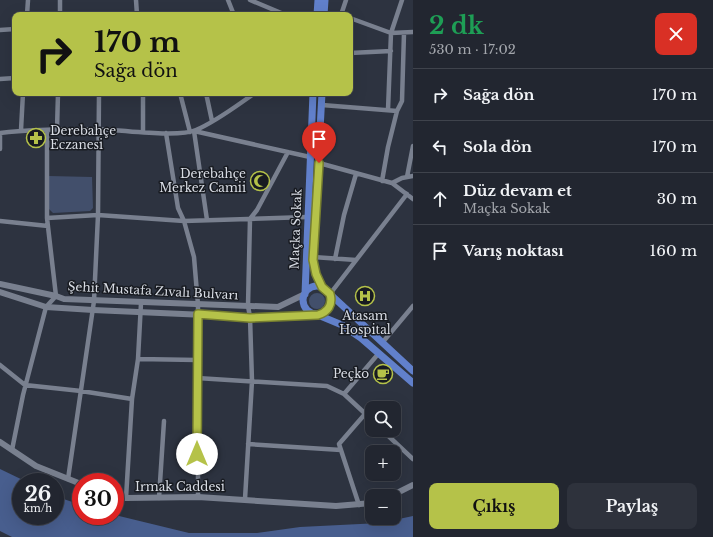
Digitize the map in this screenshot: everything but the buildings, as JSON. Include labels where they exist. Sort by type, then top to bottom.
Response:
[{"type":"main road","points":[[318,12],[323,0]]},
{"type":"main road","points":[[323,0],[324,12]]},
{"type":"main road","name":"Maçka Sokak","points":[[304,294],[313,96]]},
{"type":"main road","name":"Maçka Sokak","points":[[322,96],[313,257],[316,274],[322,287]]},
{"type":"main road","name":"Şehit Mustafa Zıvalı Bulvarı","points":[[0,284],[64,299],[198,305],[278,307],[304,294]]},
{"type":"main road","points":[[330,294],[331,304],[326,311],[315,314],[305,308],[304,294],[310,288],[322,287],[330,294],[382,343],[413,371]]},
{"type":"main road","name":"Şehit Mustafa Zıvalı Bulvarı","points":[[0,292],[46,306],[93,310],[142,311],[250,318],[315,314],[342,324],[413,384]]},
{"type":"main road","points":[[0,442],[36,466],[72,481]]},
{"type":"main road","points":[[401,491],[413,485]]},
{"type":"main road","name":"Irmak Caddesi","points":[[126,498],[245,498],[336,506],[365,504]]},
{"type":"street","points":[[27,12],[28,0]]},
{"type":"street","points":[[60,0],[60,12]]},
{"type":"street","points":[[136,0],[137,12]]},
{"type":"street","points":[[228,0],[233,12]]},
{"type":"street","points":[[250,0],[279,12]]},
{"type":"street","points":[[343,12],[346,0]]},
{"type":"street","points":[[388,110],[391,33],[402,0]]},
{"type":"street","points":[[353,19],[391,33],[413,32]]},
{"type":"street","points":[[0,30],[12,29]]},
{"type":"street","points":[[382,181],[388,146],[397,111],[402,101],[404,32]]},
{"type":"street","points":[[353,53],[390,51]]},
{"type":"street","points":[[0,79],[12,78]]},
{"type":"street","points":[[21,130],[23,96]]},
{"type":"street","points":[[57,130],[58,96]]},
{"type":"street","points":[[68,479],[94,301],[98,215],[99,96]]},
{"type":"street","points":[[143,96],[143,132]]},
{"type":"street","points":[[181,96],[192,131],[207,220]]},
{"type":"street","points":[[207,96],[212,121]]},
{"type":"street","points":[[192,131],[212,121],[250,96]]},
{"type":"street","points":[[322,104],[397,111]]},
{"type":"street","points":[[0,149],[0,133],[21,130],[98,129],[166,133],[192,131],[310,157]]},
{"type":"street","points":[[12,450],[25,385],[46,306],[56,296],[47,218],[47,130]]},
{"type":"street","points":[[166,133],[178,208],[184,221],[194,257],[198,305],[198,497]]},
{"type":"street","points":[[407,177],[413,146]]},
{"type":"street","points":[[245,498],[252,381],[250,318],[248,306],[250,219],[257,210],[288,152]]},
{"type":"street","points":[[319,163],[392,183],[413,199]]},
{"type":"street","points":[[335,259],[344,215],[356,174]]},
{"type":"street","points":[[392,183],[413,176]]},
{"type":"street","points":[[330,294],[407,194]]},
{"type":"street","points":[[47,218],[98,215],[184,221],[307,217]]},
{"type":"street","points":[[0,221],[48,226]]},
{"type":"street","points":[[313,257],[356,260]]},
{"type":"street","points":[[126,498],[132,399],[138,359],[142,311],[141,303]]},
{"type":"street","points":[[382,343],[412,308]]},
{"type":"street","points":[[344,394],[378,353]]},
{"type":"street","points":[[138,359],[197,360]]},
{"type":"street","points":[[0,365],[25,385],[81,391],[132,399]]},
{"type":"street","points":[[198,378],[327,386],[344,394],[365,414],[339,444],[358,505]]},
{"type":"street","points":[[159,498],[164,421]]},
{"type":"street","points":[[389,437],[413,459]]},
{"type":"street","points":[[248,444],[341,450]]},
{"type":"shaded area","points":[[49,176],[92,177],[93,208],[90,211],[53,213],[49,209]]},
{"type":"shaded area","points":[[314,293],[320,293],[325,298],[323,307],[320,309],[314,309],[309,304],[309,298]]},
{"type":"shaded area","points":[[0,469],[12,475],[12,525],[64,525],[64,499],[72,502],[72,525],[124,525],[124,517],[189,533],[257,533],[300,527],[365,524],[365,525],[401,525],[401,519],[413,516],[413,537],[12,537],[0,531]]},
{"type":"place","name":"Derebahçe Eczanesi","points":[[36,138]]},
{"type":"place","name":"Derebahçe Merkez Camii","points":[[260,181]]},
{"type":"place","name":"Atasam Hospital","points":[[365,296]]},
{"type":"place","name":"Peçko","points":[[383,374]]},
{"type":"route","points":[[197,454],[198,314],[250,318],[313,314],[318,315],[326,311],[331,304],[330,294],[322,287],[316,274],[313,260],[319,163]]}]
